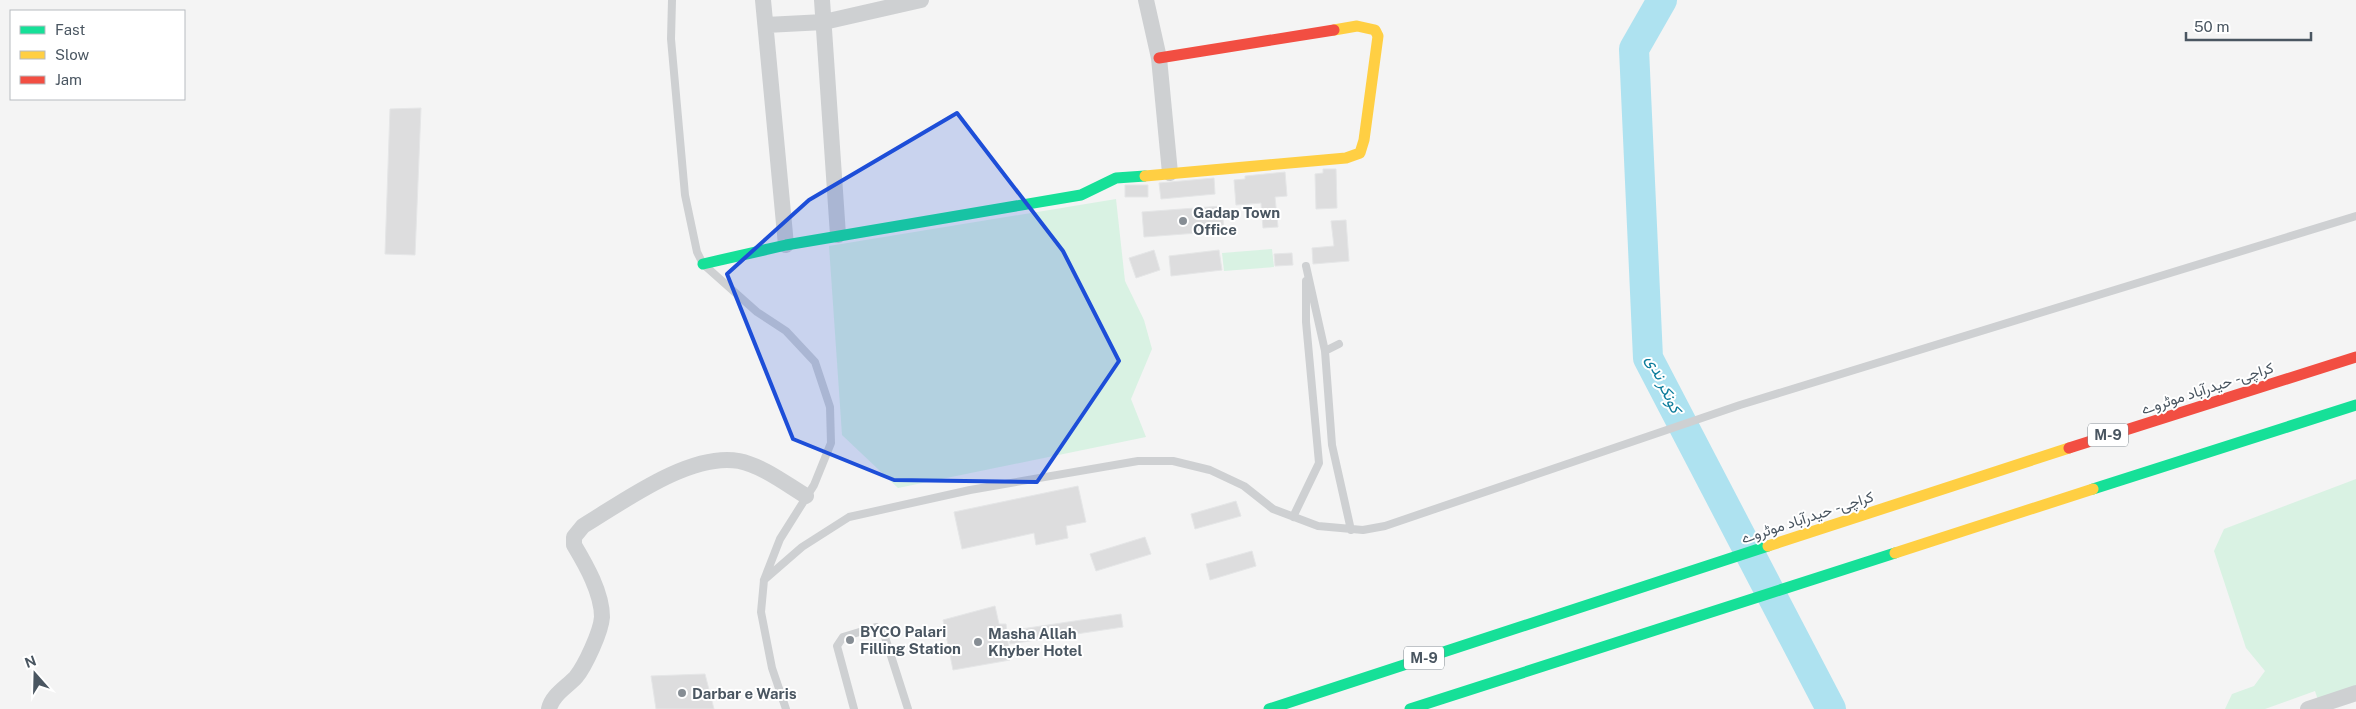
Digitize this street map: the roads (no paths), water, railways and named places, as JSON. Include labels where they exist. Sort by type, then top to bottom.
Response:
[{"type":"main road","points":[[703,264],[838,235],[1081,195],[1116,178],[1346,158],[1360,153],[1364,140],[1378,36],[1375,30],[1357,26],[1158,58]]},
{"type":"main road","name":"کراچی - حیدرآباد موٹروے","points":[[1269,709],[1860,515],[2356,357]]},
{"type":"main road","points":[[1410,709],[2356,405]]},
{"type":"street","points":[[763,0],[786,245]]},
{"type":"street","points":[[822,0],[838,235]]},
{"type":"street","points":[[766,25],[824,22],[921,0]]},
{"type":"street","points":[[1146,0],[1158,58],[1170,173]]},
{"type":"street","points":[[549,709],[551,702],[577,676],[591,650],[602,618],[597,594],[574,545],[574,537],[582,526],[663,477],[702,463],[738,461],[760,469],[806,496]]},
{"type":"street","points":[[2308,709],[2356,693]]},
{"type":"lane","points":[[672,0],[671,39],[685,194],[697,252],[703,264],[757,312],[786,331],[815,362],[830,407],[831,444],[806,496],[780,539],[764,580],[761,612],[772,668],[786,709]]},
{"type":"lane","points":[[764,580],[802,547],[849,517],[970,490],[1138,461],[1173,461],[1210,470],[1244,486],[1273,509],[1318,526],[1351,530],[1385,526],[1740,405],[2356,216]]},
{"type":"lane","points":[[1293,518],[1319,463],[1306,322],[1306,266],[1325,351],[1332,445],[1351,530]]},
{"type":"lane","points":[[1325,351],[1339,344]]},
{"type":"lane","points":[[854,709],[837,646],[843,637],[876,627],[884,634],[908,709]]},
{"type":"waterway","name":"کونکر ندی","points":[[1662,0],[1634,49],[1648,358],[1831,709]]},
{"type":"place","name":"Gadap Town Office","points":[[1183,221]]},
{"type":"place","name":"BYCO Palari Filling Station","points":[[850,640]]},
{"type":"place","name":"Masha Allah Khyber Hotel","points":[[978,642]]},
{"type":"place","name":"Darbar e Waris","points":[[682,693]]}]
